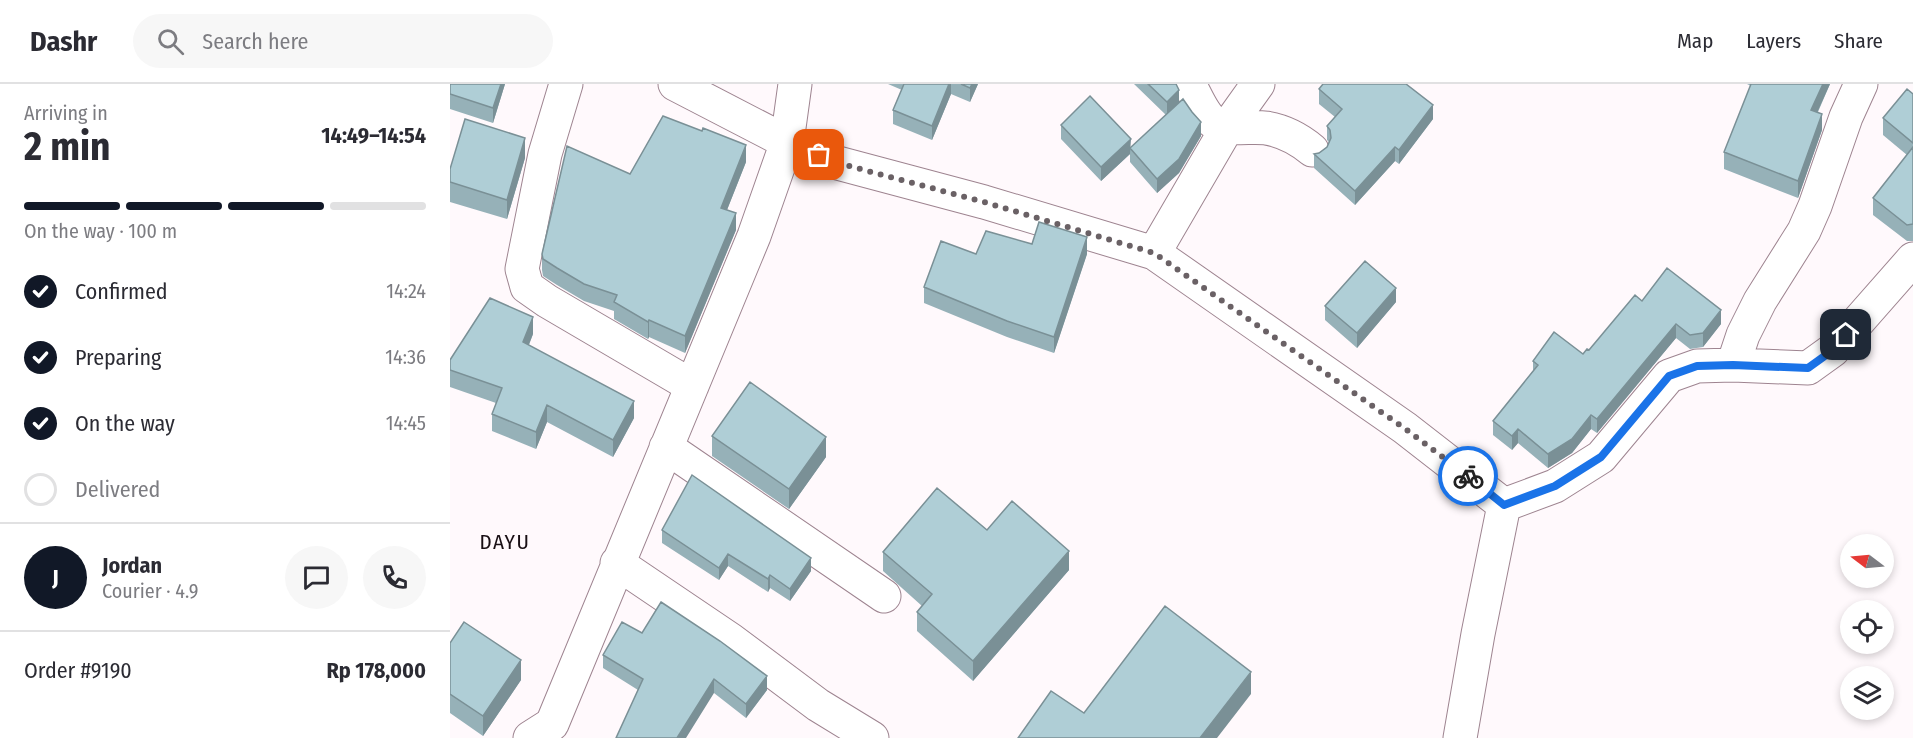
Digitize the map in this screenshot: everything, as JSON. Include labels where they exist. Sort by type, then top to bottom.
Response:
[{"type":"street","points":[[566,84],[544,154],[522,269],[528,287],[547,301],[692,386]]},
{"type":"street","points":[[675,84],[787,142],[834,162],[984,202],[1154,253],[1404,428],[1504,505]]},
{"type":"street","points":[[530,738],[552,724],[754,236],[787,142],[795,84]]},
{"type":"street","points":[[1189,84],[1214,122],[1228,126],[1266,128],[1277,131],[1298,138],[1312,150]]},
{"type":"street","points":[[1154,253],[1228,126],[1258,84]]},
{"type":"street","points":[[1733,365],[1743,334],[1760,301],[1804,231],[1846,117],[1861,84]]},
{"type":"street","points":[[1504,505],[1555,486],[1601,457],[1669,376],[1697,366],[1808,368],[1833,350],[1913,259]]},
{"type":"street","points":[[666,447],[884,596]]},
{"type":"street","points":[[1460,738],[1504,505]]},
{"type":"street","points":[[617,563],[731,640],[818,705],[872,738]]},
{"type":"building","points":[[450,84],[501,84],[493,108],[450,94]]},
{"type":"building","points":[[904,84],[949,84],[932,126],[893,110]]},
{"type":"building","points":[[1148,84],[1176,84],[1179,90],[1167,102]]},
{"type":"building","points":[[1323,84],[1406,84],[1433,105],[1399,150],[1395,147],[1355,191],[1314,154],[1327,147],[1331,138],[1327,126],[1342,109],[1319,89]]},
{"type":"building","points":[[1751,84],[1823,84],[1811,110],[1822,114],[1798,181],[1724,152]]},
{"type":"building","points":[[1907,89],[1913,94],[1913,143],[1883,118]]},
{"type":"building","points":[[1090,96],[1131,139],[1101,167],[1061,125]]},
{"type":"building","points":[[1183,99],[1201,122],[1179,159],[1157,179],[1130,148]]},
{"type":"building","points":[[663,116],[702,131],[703,128],[746,145],[721,208],[736,213],[685,336],[649,320],[648,322],[614,302],[617,295],[584,284],[543,259],[542,254],[567,146],[630,174]]},
{"type":"building","points":[[465,119],[525,138],[507,200],[450,182],[450,169]]},
{"type":"building","points":[[1913,147],[1913,224],[1907,225],[1873,198]]},
{"type":"building","points":[[1039,222],[1087,237],[1054,337],[1007,321],[924,287],[941,241],[976,254],[986,231],[1032,244]]},
{"type":"building","points":[[1365,261],[1396,288],[1357,333],[1325,306]]},
{"type":"building","points":[[1667,268],[1721,310],[1703,333],[1690,335],[1676,324],[1597,419],[1591,415],[1572,439],[1548,454],[1518,429],[1512,436],[1493,421],[1538,365],[1533,361],[1554,332],[1583,354],[1587,349],[1589,350],[1635,295],[1642,301]]},
{"type":"building","points":[[490,298],[533,317],[523,342],[634,401],[613,440],[547,405],[536,432],[492,414],[502,388],[450,370],[450,360]]},
{"type":"building","points":[[750,382],[826,437],[789,489],[712,436]]},
{"type":"building","points":[[692,475],[811,558],[790,589],[770,575],[768,579],[728,554],[719,568],[662,530]]},
{"type":"building","points":[[937,488],[987,530],[1012,501],[1069,551],[973,661],[917,612],[932,594],[883,552]]},
{"type":"building","points":[[661,602],[767,676],[746,704],[714,679],[677,738],[616,738],[643,679],[603,655],[622,622],[642,633]]},
{"type":"building","points":[[1165,606],[1251,672],[1200,738],[1018,738],[1051,691],[1084,713]]},
{"type":"building","points":[[464,622],[521,660],[483,716],[450,694],[450,643]]},
{"type":"way so far","points":[[819,155],[834,162],[984,202],[1154,253],[1404,428],[1468,476]]},
{"type":"district","name":"DAYU","points":[[505,542]]},
{"type":"route","points":[[1468,476],[1504,505],[1555,486],[1601,457],[1669,376],[1697,366],[1808,368],[1833,350],[1846,335]]}]
